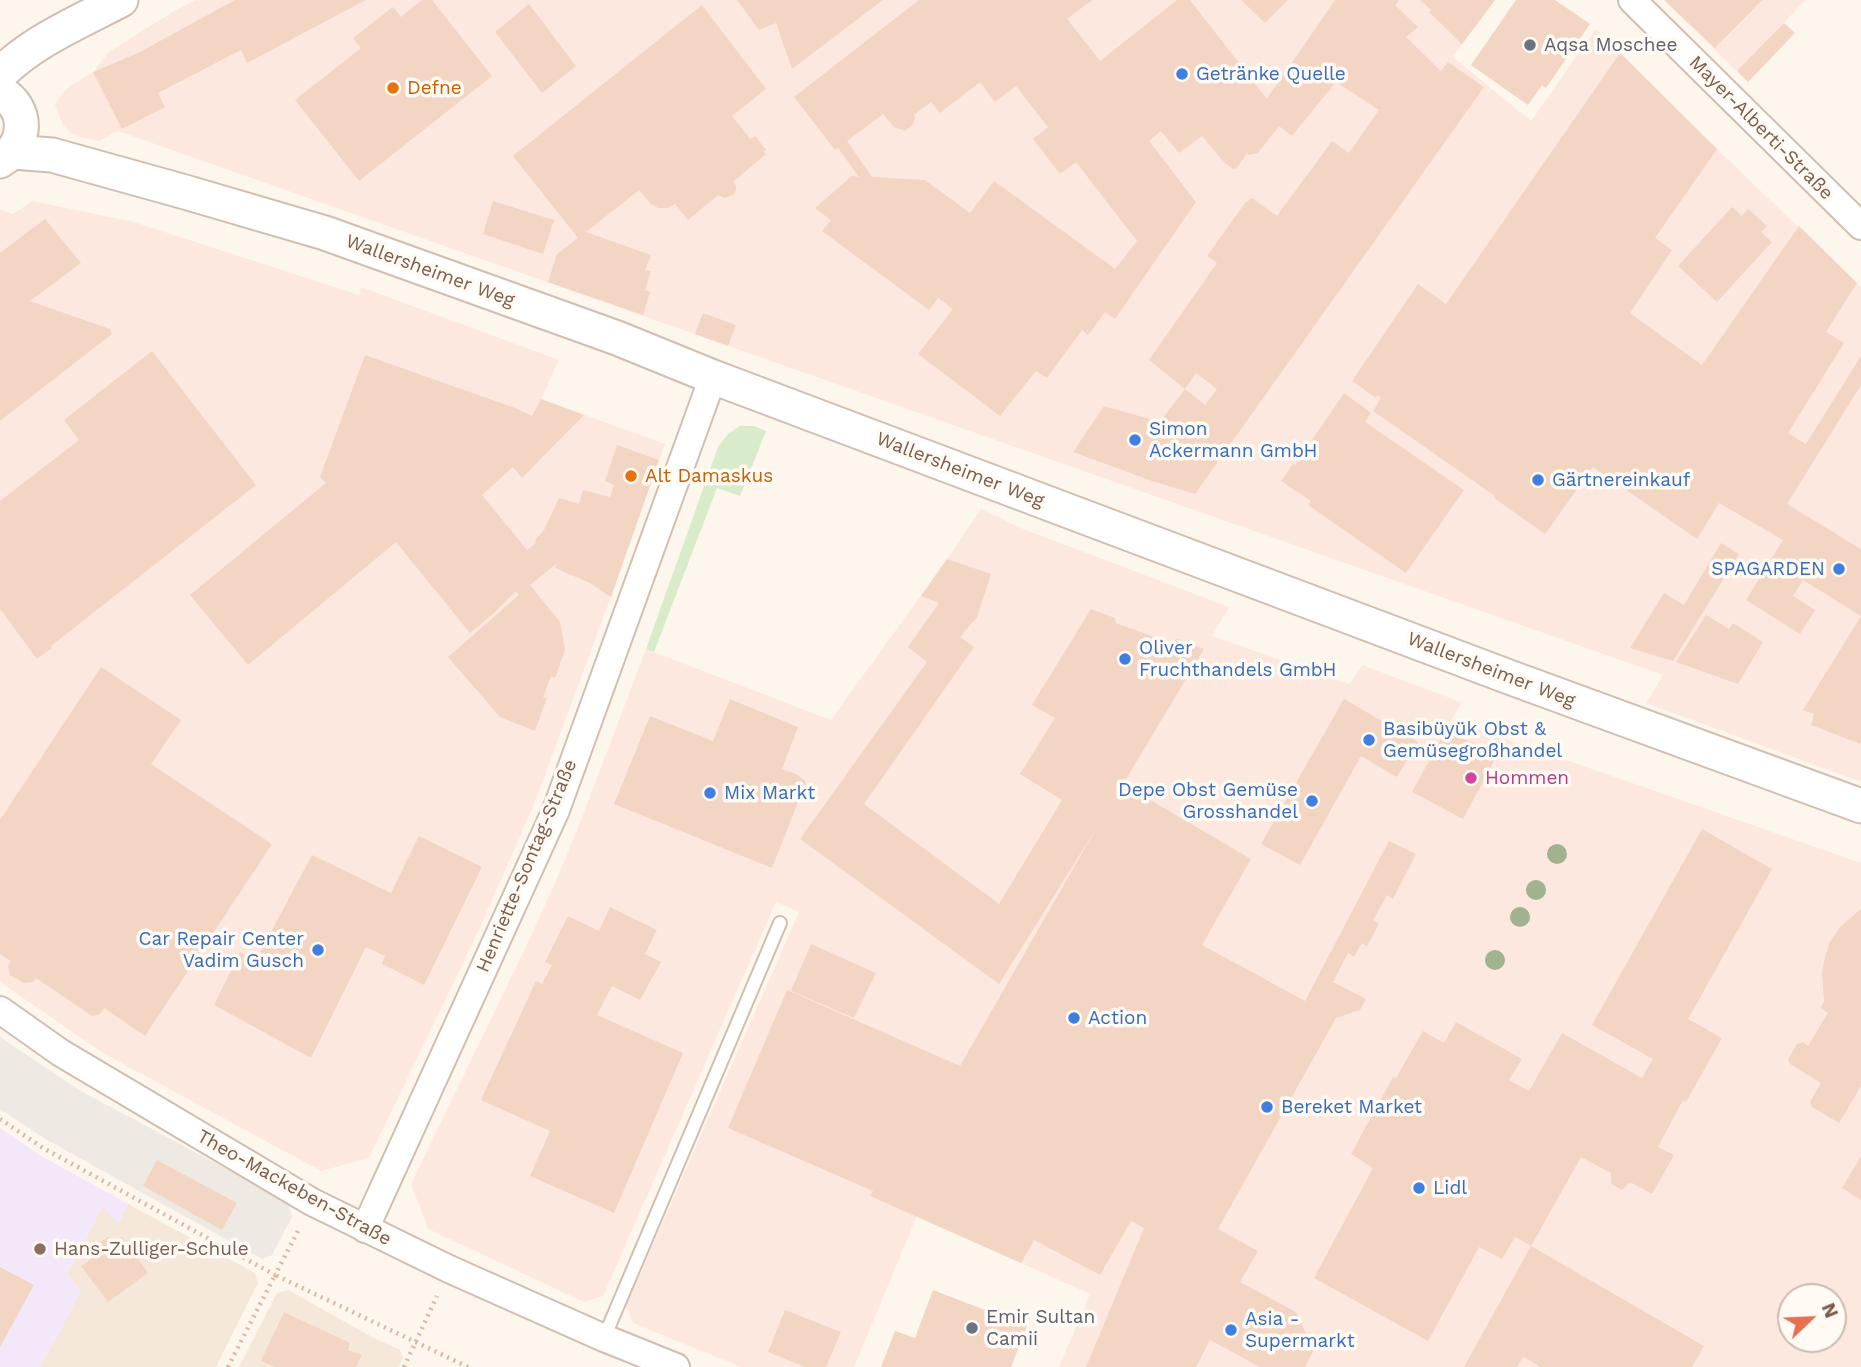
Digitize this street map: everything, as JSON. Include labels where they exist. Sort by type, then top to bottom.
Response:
[{"type":"street","points":[[8,119],[25,73],[49,37],[121,0]]},
{"type":"street","name":"Mayer-Alberti-Straße","points":[[1632,0],[1861,226]]},
{"type":"street","name":"Wallersheimer Weg","points":[[8,119],[52,155],[325,233],[617,338],[713,377],[1530,685],[1861,806]]},
{"type":"street","name":"Henriette-Sontag-Straße","points":[[365,1229],[556,810],[713,377]]},
{"type":"street","name":"Theo-Mackeben-Straße","points":[[0,1010],[61,1053],[312,1202],[449,1269],[676,1367]]},
{"type":"lane","points":[[604,1338],[780,923]]},
{"type":"path","points":[[0,1119],[43,1148],[275,1275],[468,1367]]},
{"type":"path","points":[[228,1367],[312,1202]]},
{"type":"path","points":[[404,1367],[449,1269]]},
{"type":"shaded area","points":[[196,0],[1495,0],[1453,57],[1531,121],[1596,29],[1861,287],[1861,782],[1646,703],[1663,675],[118,131],[99,141],[71,133],[63,125],[55,105],[61,94],[93,72],[110,51]]},
{"type":"shaded area","points":[[1664,0],[1805,0],[1784,23],[1795,33],[1748,82]]},
{"type":"shaded area","points":[[32,201],[134,222],[359,295],[361,287],[559,360],[541,399],[665,444],[534,804],[478,932],[369,1158],[321,1171],[103,1053],[0,982],[0,209],[13,214]]},
{"type":"shaded area","points":[[981,509],[1018,527],[1229,607],[1212,636],[1350,684],[1362,665],[1461,702],[1452,720],[1861,863],[1861,1367],[1059,1367],[1090,1294],[917,1216],[854,1367],[741,1367],[633,1323],[626,1306],[799,912],[776,902],[603,1296],[584,1302],[428,1229],[411,1184],[553,888],[646,649],[831,720]]},
{"type":"shaded area","points":[[0,1037],[79,1090],[288,1202],[292,1217],[272,1255],[262,1259],[47,1140],[0,1109]]},
{"type":"shaded area","name":"Hans-Zulliger-Schule","points":[[0,1128],[38,1154],[128,1204],[117,1224],[103,1206],[67,1274],[81,1291],[40,1367],[0,1367]]},
{"type":"shaded area","points":[[128,1204],[255,1273],[258,1283],[216,1367],[40,1367],[81,1291],[67,1274],[103,1205],[118,1223]]},
{"type":"shaded area","points":[[288,1290],[400,1350],[403,1358],[399,1367],[239,1367],[277,1293]]},
{"type":"green space","points":[[740,426],[754,426],[766,431],[740,496],[717,488],[654,652],[646,649],[718,447],[728,434]]},
{"type":"building","points":[[235,0],[366,0],[247,63],[241,50],[158,93],[165,107],[122,129],[93,72],[138,53]]},
{"type":"building","name":"Defne","points":[[422,0],[432,0],[492,76],[359,181],[295,100],[361,48],[353,38],[393,7],[401,17]]},
{"type":"building","points":[[737,0],[883,0],[792,69],[776,23],[759,30]]},
{"type":"building","points":[[919,0],[1092,0],[1067,19],[1100,61],[1177,0],[1190,0],[1267,99],[1335,0],[1399,0],[1395,5],[1418,27],[1406,37],[1441,71],[1448,62],[1484,87],[1195,494],[1073,452],[1104,406],[1160,422],[1185,389],[1149,360],[1217,263],[1207,256],[1245,203],[1252,198],[1277,216],[1332,141],[1349,153],[1379,110],[1336,82],[1292,136],[1279,126],[1258,153],[1247,153],[1237,168],[1233,169],[1202,136],[1179,153],[1161,131],[1149,141],[1196,202],[1115,319],[1105,312],[1088,335],[1082,330],[1047,378],[1036,371],[1000,416],[918,354],[953,309],[938,298],[929,310],[822,231],[831,220],[815,208],[852,176],[859,177],[794,97]],"holes":[[[980,82],[995,102],[1016,86],[1048,127],[1033,139],[1060,174],[1076,162],[1137,241],[1115,269],[994,181],[970,213],[925,180],[872,177],[847,141],[883,114],[894,127],[905,131],[913,124],[914,115],[931,102],[940,113]],[[1196,373],[1217,389],[1205,405],[1185,389]]]},
{"type":"building","points":[[1241,0],[1288,0],[1265,23]]},
{"type":"building","points":[[1420,0],[1495,0],[1462,44]]},
{"type":"building","name":"Aqsa Moschee","points":[[1516,0],[1555,0],[1590,24],[1546,88],[1542,85],[1528,105],[1471,65]]},
{"type":"building","points":[[1664,0],[1762,0],[1715,48]]},
{"type":"building","points":[[529,4],[576,66],[542,93],[495,32]]},
{"type":"building","points":[[702,5],[766,89],[732,116],[750,139],[755,136],[766,154],[733,182],[736,185],[734,194],[725,198],[718,195],[688,220],[675,204],[658,208],[639,190],[586,232],[651,255],[645,270],[651,271],[645,290],[650,292],[643,315],[548,282],[557,254],[578,238],[513,156]]},
{"type":"building","points":[[1784,23],[1795,33],[1748,82],[1737,71]]},
{"type":"building","points":[[1620,53],[1717,149],[1655,238],[1672,250],[1630,313],[1702,365],[1799,226],[1857,283],[1826,332],[1844,343],[1788,433],[1806,444],[1861,356],[1861,385],[1787,504],[1861,549],[1861,616],[1803,580],[1793,596],[1815,610],[1800,634],[1746,600],[1783,540],[1719,503],[1697,539],[1593,467],[1545,534],[1373,411],[1381,398],[1377,395],[1376,398],[1352,381],[1418,284],[1446,304]]},
{"type":"building","points":[[493,201],[554,220],[543,254],[483,234]]},
{"type":"building","points":[[1732,207],[1742,216],[1748,209],[1767,226],[1761,232],[1772,242],[1717,302],[1678,266]]},
{"type":"building","points":[[45,219],[81,263],[30,301],[110,329],[112,334],[0,421],[0,253]]},
{"type":"building","points":[[703,313],[736,325],[728,346],[695,334]]},
{"type":"building","points":[[152,351],[256,485],[37,659],[0,609],[0,501],[79,440],[64,420]]},
{"type":"building","points":[[365,355],[532,416],[541,399],[584,415],[522,478],[513,467],[482,495],[527,550],[536,543],[535,540],[544,530],[559,498],[579,504],[583,490],[610,497],[614,485],[605,481],[617,445],[659,460],[611,597],[590,583],[555,568],[557,563],[530,585],[560,622],[565,650],[555,678],[551,676],[543,697],[547,698],[535,731],[500,717],[448,657],[519,595],[516,591],[470,633],[396,542],[248,665],[190,595],[326,483],[320,477]]},
{"type":"building","points":[[1344,393],[1371,413],[1365,422],[1464,490],[1406,573],[1308,505],[1311,501],[1281,481]]},
{"type":"building","points":[[1721,543],[1739,554],[1673,661],[1630,648],[1664,593],[1684,605]]},
{"type":"building","points":[[947,559],[991,574],[977,617],[960,637],[974,647],[864,804],[999,904],[1062,800],[1020,774],[1055,718],[1032,705],[1091,609],[1115,618],[1116,623],[1171,643],[1178,639],[1204,649],[1123,784],[1251,859],[1202,945],[1305,1001],[1389,841],[1416,854],[1393,899],[1387,895],[1373,920],[1379,924],[1367,946],[1362,943],[1354,957],[1348,953],[1333,982],[1366,999],[1360,1010],[1336,1018],[1218,1229],[1258,1251],[1240,1282],[1296,1312],[1314,1350],[1305,1367],[1260,1367],[1210,1340],[1196,1367],[1086,1367],[1144,1228],[1131,1221],[1100,1275],[1034,1240],[1021,1263],[870,1196],[873,1191],[728,1128],[787,990],[960,1066],[1097,827],[999,984],[800,839],[927,662],[908,647],[939,603],[921,596]]},
{"type":"building","points":[[1706,615],[1729,629],[1733,623],[1763,642],[1738,684],[1676,662]]},
{"type":"building","points":[[1861,616],[1860,744],[1811,725],[1814,714],[1803,710]]},
{"type":"building","points":[[101,667],[181,720],[151,764],[272,844],[145,1036],[104,1008],[100,1014],[92,1016],[36,978],[33,982],[24,983],[10,975],[8,966],[11,961],[0,954],[0,820]]},
{"type":"building","name":"Mix Markt","points":[[730,699],[798,727],[782,769],[798,775],[806,782],[772,868],[614,804],[650,716],[713,741]]},
{"type":"building","points":[[1344,699],[1418,742],[1397,777],[1361,756],[1300,865],[1261,844]]},
{"type":"building","points":[[1445,732],[1499,752],[1463,819],[1412,792]]},
{"type":"building","points":[[1702,829],[1772,869],[1688,1019],[1722,1038],[1686,1102],[1683,1100],[1658,1147],[1674,1155],[1652,1194],[1630,1182],[1622,1190],[1611,1184],[1611,1173],[1581,1157],[1531,1246],[1515,1237],[1502,1259],[1479,1247],[1428,1341],[1314,1278],[1373,1168],[1351,1154],[1393,1077],[1396,1078],[1423,1031],[1444,1043],[1456,1022],[1522,1059],[1509,1080],[1529,1091],[1562,1033],[1642,1078],[1653,1059],[1592,1025]]},
{"type":"building","points":[[419,836],[482,867],[424,985],[382,964],[385,956],[366,947],[311,1058],[214,1005],[240,952],[256,960],[312,855],[391,893]]},
{"type":"building","points":[[610,907],[657,930],[645,954],[661,962],[640,1000],[612,986],[597,1015],[683,1053],[614,1213],[530,1176],[550,1131],[481,1100],[536,981],[542,984],[552,965],[545,962],[568,916],[599,931]]},
{"type":"building","points":[[1861,909],[1861,1086],[1839,1123],[1812,1107],[1810,1102],[1821,1083],[1790,1064],[1788,1059],[1797,1044],[1803,1042],[1808,1046],[1828,1013],[1821,1008],[1824,1001],[1822,973],[1825,957],[1830,942],[1840,927]]},
{"type":"building","points":[[811,944],[876,973],[854,1018],[791,991]]},
{"type":"building","points":[[1861,1156],[1861,1200],[1842,1188]]},
{"type":"building","points":[[157,1160],[237,1203],[222,1230],[143,1186]]},
{"type":"building","points":[[108,1237],[112,1244],[122,1237],[148,1273],[108,1302],[81,1266],[97,1255],[91,1248]]},
{"type":"building","points":[[1531,1246],[1704,1346],[1692,1367],[1541,1367],[1523,1357],[1517,1367],[1464,1367]]},
{"type":"building","points":[[0,1267],[34,1285],[0,1347]]},
{"type":"building","name":"Emir Sultan Camii","points":[[933,1290],[1027,1326],[1011,1367],[881,1367],[895,1331],[915,1338]]},
{"type":"building","points":[[785,1310],[841,1332],[826,1367],[805,1367],[768,1352]]},
{"type":"building","points":[[284,1312],[350,1343],[348,1350],[362,1355],[356,1367],[274,1367],[261,1361]]},
{"type":"place","name":"Aqsa Moschee","points":[[1530,45]]},
{"type":"place","name":"Getränke Quelle","points":[[1182,74]]},
{"type":"place","name":"Defne","points":[[393,88]]},
{"type":"place","name":"Simon Ackermann GmbH","points":[[1135,440]]},
{"type":"place","name":"Alt Damaskus","points":[[631,476]]},
{"type":"place","name":"Gärtnereinkauf","points":[[1538,480]]},
{"type":"place","name":"SPAGARDEN","points":[[1839,569]]},
{"type":"place","name":"Oliver Fruchthandels GmbH","points":[[1125,659]]},
{"type":"place","name":"Basibüyük Obst & Gemüsegroßhandel","points":[[1369,740]]},
{"type":"place","name":"Hommen","points":[[1471,778]]},
{"type":"place","name":"Mix Markt","points":[[710,793]]},
{"type":"place","name":"Depe Obst Gemüse Grosshandel","points":[[1312,801]]},
{"type":"place","name":"Car Repair Center Vadim Gusch","points":[[318,950]]},
{"type":"place","name":"Action","points":[[1074,1018]]},
{"type":"place","name":"Bereket Market","points":[[1267,1107]]},
{"type":"place","name":"Lidl","points":[[1419,1188]]},
{"type":"place","name":"Hans-Zulliger-Schule","points":[[40,1249]]},
{"type":"place","name":"Emir Sultan Camii","points":[[972,1328]]},
{"type":"place","name":"Asia - Supermarkt","points":[[1231,1330]]}]
